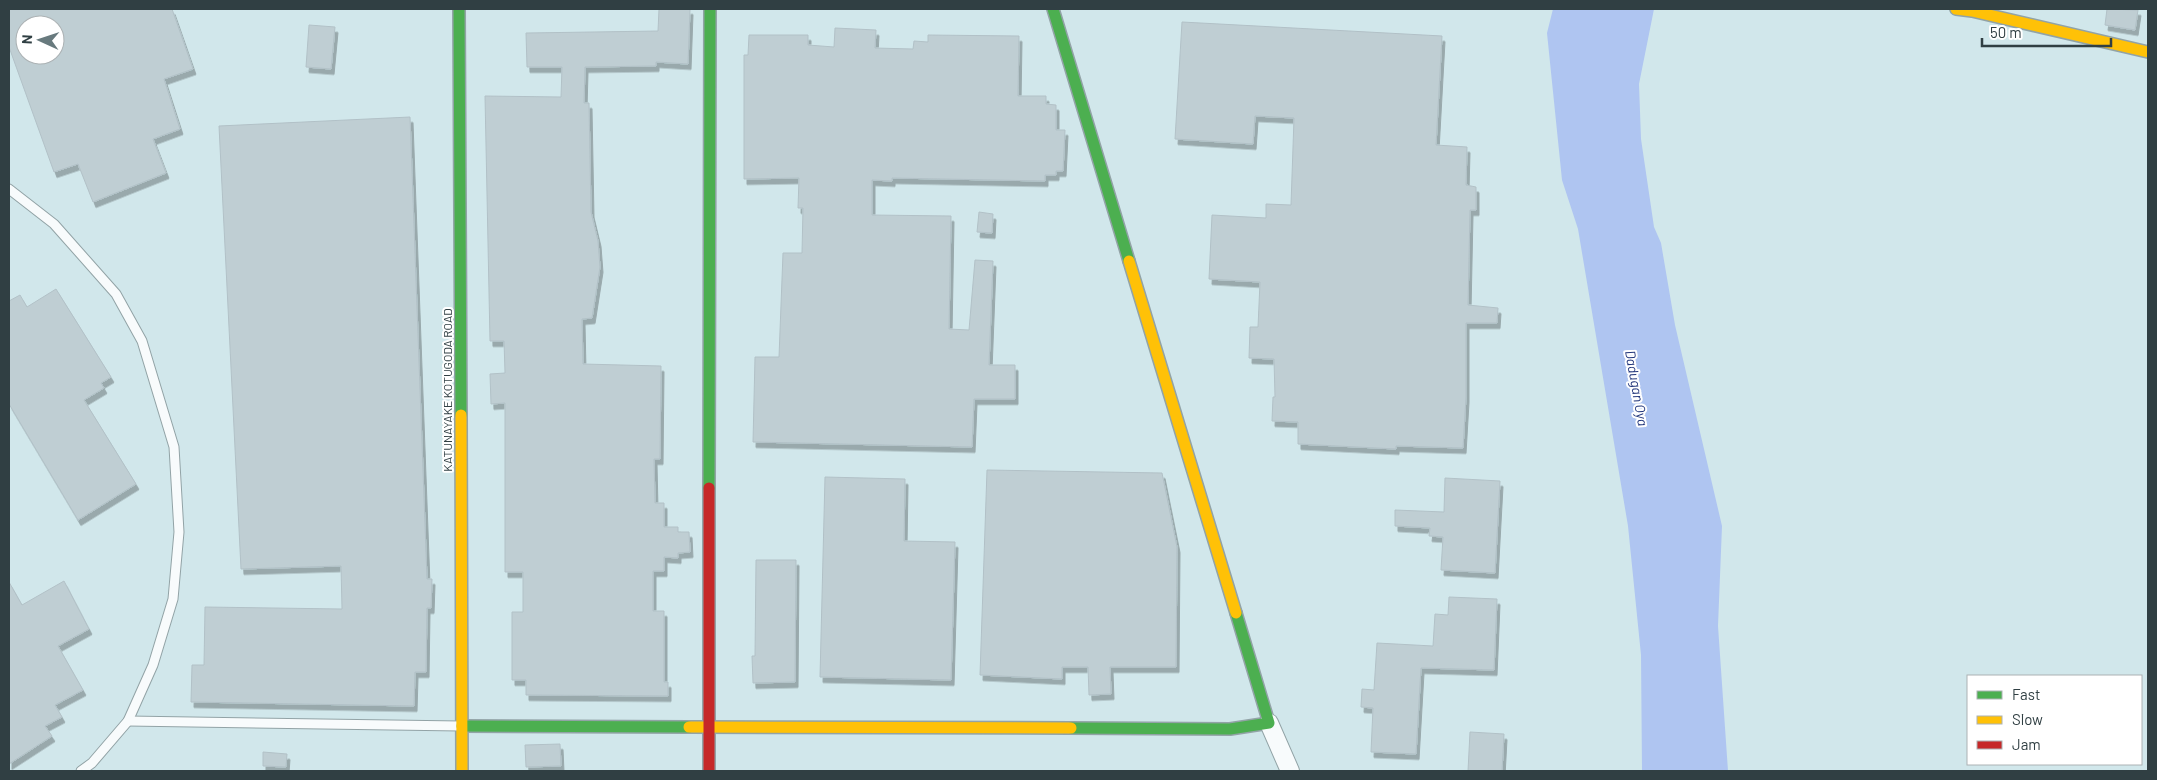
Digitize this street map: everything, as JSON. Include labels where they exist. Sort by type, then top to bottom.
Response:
[{"type":"street","name":"KATUNAYAKE KOTUGODA ROAD","points":[[459,9],[462,771]]},
{"type":"street","points":[[709,771],[710,9]]},
{"type":"street","points":[[1053,9],[1269,723],[1290,771]]},
{"type":"street","points":[[1956,9],[1972,11],[2148,52]]},
{"type":"street","points":[[462,726],[1230,730],[1269,723]]},
{"type":"lane","points":[[9,189],[54,224],[116,294],[142,341],[174,446],[179,532],[173,599],[153,665],[128,721],[92,763],[81,771]]},
{"type":"lane","points":[[128,721],[462,726]]},
{"type":"water","name":"Dadugan Oya","points":[[1553,9],[1654,9],[1639,84],[1641,139],[1654,227],[1661,243],[1675,325],[1722,526],[1718,626],[1728,771],[1642,771],[1641,655],[1628,526],[1578,229],[1562,180],[1547,33]]},
{"type":"building","points":[[9,9],[172,9],[193,69],[164,79],[180,129],[153,139],[166,173],[93,202],[78,164],[54,172],[15,65],[65,65],[65,15],[15,15],[15,64],[9,47]]},
{"type":"building","points":[[659,9],[690,9],[688,64],[656,62],[656,66],[585,67],[584,103],[589,103],[591,212],[598,241],[600,267],[592,318],[582,319],[583,364],[661,366],[660,459],[654,459],[655,503],[664,503],[664,527],[678,527],[678,532],[689,532],[690,552],[678,553],[678,558],[664,557],[664,571],[653,571],[653,611],[664,611],[664,682],[668,682],[668,696],[526,695],[526,680],[512,680],[512,612],[523,612],[523,572],[505,572],[505,403],[491,404],[490,374],[505,373],[504,341],[490,341],[485,96],[561,97],[562,67],[527,67],[526,33],[658,31]]},
{"type":"building","points":[[2107,9],[2138,10],[2135,30],[2105,25]]},
{"type":"building","points":[[1182,22],[1442,36],[1436,145],[1467,147],[1466,185],[1476,187],[1476,210],[1470,210],[1468,305],[1498,308],[1497,323],[1466,323],[1466,397],[1463,448],[1396,446],[1396,449],[1298,444],[1298,422],[1272,421],[1273,397],[1275,397],[1274,359],[1249,358],[1250,327],[1258,327],[1260,282],[1209,279],[1212,215],[1266,218],[1266,204],[1291,205],[1294,118],[1255,116],[1253,144],[1175,139]]},
{"type":"building","points":[[309,25],[335,27],[331,69],[306,67]]},
{"type":"building","points":[[835,28],[876,30],[875,48],[913,49],[914,41],[928,42],[928,35],[1019,36],[1018,96],[1046,96],[1046,104],[1056,105],[1056,130],[1065,130],[1063,171],[1056,171],[1056,175],[1045,175],[1045,181],[892,178],[892,181],[872,180],[872,215],[951,216],[949,329],[969,330],[975,260],[993,261],[989,365],[1015,365],[1015,399],[974,399],[972,447],[753,442],[755,357],[779,357],[783,253],[802,253],[803,208],[798,208],[799,178],[744,179],[744,55],[748,55],[749,35],[808,35],[808,45],[834,47]]},
{"type":"building","points":[[410,117],[427,579],[432,579],[431,608],[427,608],[426,672],[415,672],[414,706],[191,702],[192,665],[204,665],[205,607],[342,609],[341,566],[241,569],[219,126]]},
{"type":"building","points":[[979,212],[993,214],[992,233],[977,232]]},
{"type":"building","points":[[56,289],[111,377],[101,383],[104,388],[84,400],[136,484],[78,520],[9,404],[9,301],[20,295],[27,307]]},
{"type":"building","points":[[987,470],[1162,473],[1177,547],[1176,667],[1110,667],[1111,694],[1089,695],[1088,667],[1062,667],[1062,679],[980,675]]},
{"type":"building","points":[[825,477],[905,479],[904,541],[955,542],[951,680],[820,677]]},
{"type":"building","points":[[1445,478],[1500,481],[1495,573],[1441,570],[1443,537],[1429,536],[1430,528],[1395,526],[1395,510],[1444,512]]},
{"type":"building","points":[[756,560],[796,560],[795,682],[753,683],[752,656],[755,656]]},
{"type":"building","points":[[64,581],[89,629],[58,646],[83,690],[55,705],[62,717],[45,726],[52,736],[9,764],[9,582],[22,605]]},
{"type":"building","points":[[1449,597],[1497,599],[1494,670],[1421,668],[1416,754],[1371,752],[1373,708],[1361,707],[1362,689],[1374,690],[1377,643],[1433,646],[1435,614],[1448,615]]},
{"type":"building","points":[[1470,732],[1504,734],[1502,771],[1468,771]]},
{"type":"building","points":[[560,744],[561,766],[526,767],[525,745]]},
{"type":"building","points":[[263,752],[287,754],[286,767],[263,766]]},
{"type":"traffic: fast","points":[[459,9],[461,415]]},
{"type":"traffic: fast","points":[[709,488],[710,9]]},
{"type":"traffic: fast","points":[[1053,9],[1129,261]]},
{"type":"traffic: fast","points":[[1071,728],[1230,729],[1269,723],[1236,613]]},
{"type":"traffic: fast","points":[[462,726],[689,727]]},
{"type":"traffic: slow","points":[[1956,9],[1972,11],[2148,52]]},
{"type":"traffic: slow","points":[[1129,261],[1236,613]]},
{"type":"traffic: slow","points":[[461,415],[462,771]]},
{"type":"traffic: slow","points":[[689,727],[1071,728]]},
{"type":"traffic: jam","points":[[709,488],[709,771]]}]
